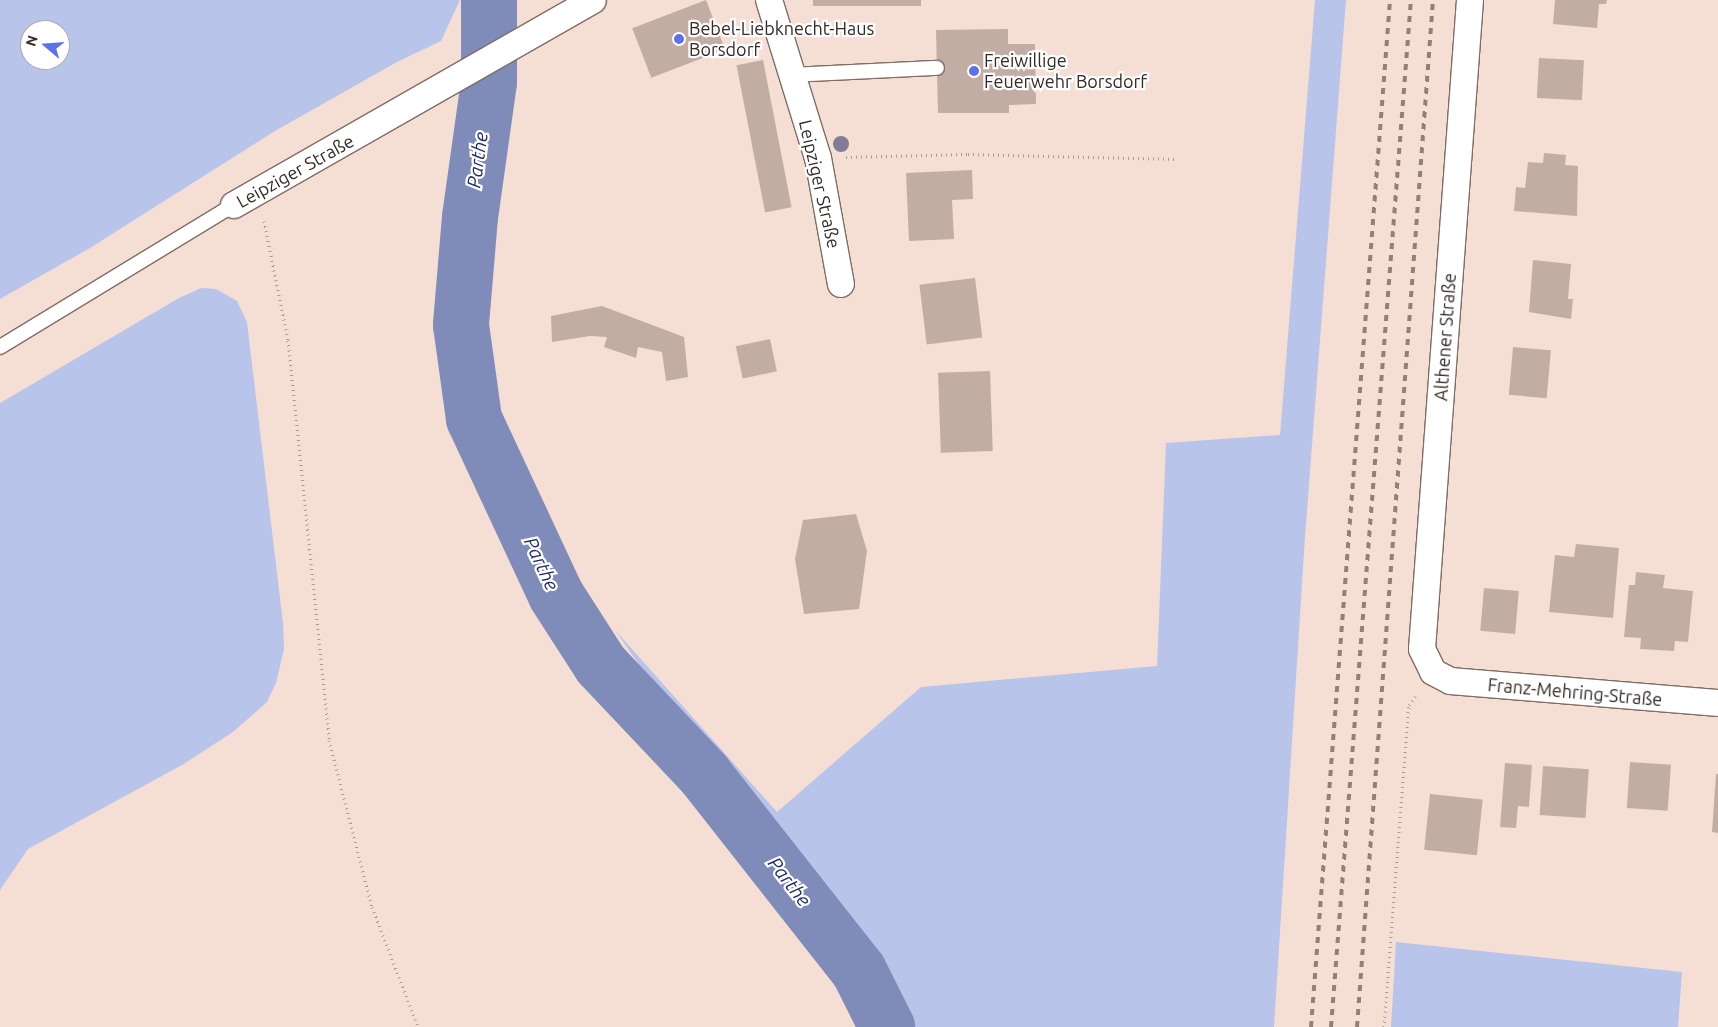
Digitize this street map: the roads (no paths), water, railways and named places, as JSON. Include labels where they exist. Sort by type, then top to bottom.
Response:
[{"type":"street","name":"Leipziger Straße","points":[[243,200],[593,0]]},
{"type":"street","name":"Leipziger Straße","points":[[769,0],[818,158],[842,284]]},
{"type":"street","name":"Althener Straße","points":[[1433,672],[1422,649],[1470,0]]},
{"type":"street","name":"Franz-Mehring-Straße","points":[[1433,672],[1452,681],[1718,704]]},
{"type":"lane","points":[[792,75],[937,68]]},
{"type":"lane","name":"Leipziger Straße","points":[[0,348],[243,200]]},
{"type":"waterway","name":"Parthe","points":[[489,0],[489,82],[470,217],[461,325],[474,419],[556,595],[601,665],[704,774],[859,971],[887,1027]]},
{"type":"railway","points":[[1311,1027],[1390,0]]},
{"type":"railway","points":[[1331,1027],[1411,0]]},
{"type":"railway","points":[[1357,1027],[1433,0]]},
{"type":"place","name":"Bebel-Liebknecht-Haus Borsdorf","points":[[679,39]]},
{"type":"place","name":"Freiwillige Feuerwehr Borsdorf","points":[[974,71]]}]
